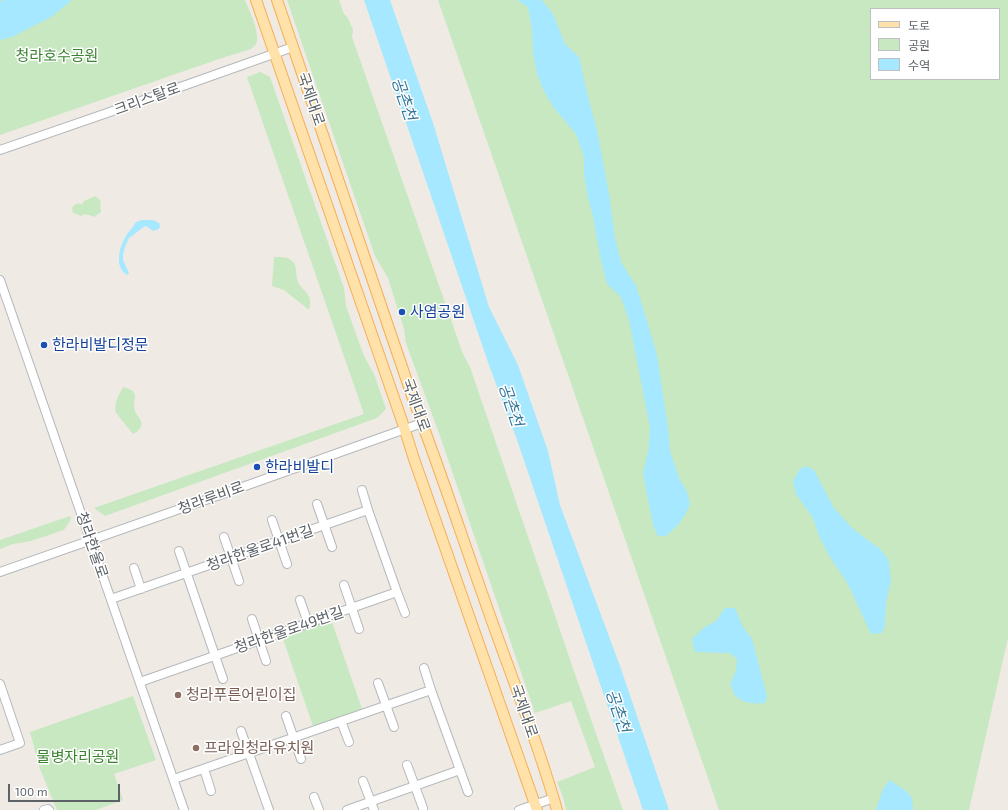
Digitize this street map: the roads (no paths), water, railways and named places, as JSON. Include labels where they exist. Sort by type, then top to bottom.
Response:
[{"type":"main road","name":"국제대로","points":[[256,0],[536,807]]},
{"type":"main road","name":"국제대로","points":[[276,0],[413,399],[526,716],[557,810]]},
{"type":"street","name":"크리스탈로","points":[[0,150],[293,46]]},
{"type":"street","name":"청라한울로","points":[[0,280],[184,810]]},
{"type":"street","name":"청라루비로","points":[[0,572],[422,423]]},
{"type":"street","points":[[362,490],[382,551],[405,613]]},
{"type":"street","points":[[317,504],[332,547]]},
{"type":"street","name":"청라한울로41번길","points":[[111,599],[368,510]]},
{"type":"street","points":[[272,520],[287,564]]},
{"type":"street","points":[[224,537],[239,580]]},
{"type":"street","points":[[179,551],[223,679]]},
{"type":"street","points":[[134,568],[141,589]]},
{"type":"street","points":[[344,585],[359,629]]},
{"type":"street","name":"청라한울로49번길","points":[[140,682],[397,592]]},
{"type":"street","points":[[300,600],[308,623]]},
{"type":"street","points":[[252,619],[266,661]]},
{"type":"street","points":[[424,668],[468,792]]},
{"type":"street","points":[[378,683],[394,727]]},
{"type":"street","points":[[0,684],[20,743],[0,750]]},
{"type":"street","points":[[174,780],[431,690]]},
{"type":"street","points":[[286,716],[301,758]]},
{"type":"street","points":[[341,721],[349,742]]},
{"type":"street","points":[[241,731],[269,810]]},
{"type":"street","points":[[407,765],[423,808]]},
{"type":"street","points":[[204,769],[211,791]]},
{"type":"street","points":[[347,810],[372,806],[415,786],[460,770]]},
{"type":"street","points":[[363,781],[372,806]]},
{"type":"street","points":[[314,797],[319,810]]},
{"type":"street","points":[[519,810],[536,807],[554,798]]},
{"type":"street","points":[[44,810],[48,808],[49,810]]},
{"type":"water","points":[[3,0],[72,0],[51,17],[12,37],[0,40],[0,2]]},
{"type":"water","name":"공촌천","points":[[364,0],[390,0],[433,123],[489,307],[518,365],[548,451],[560,505],[620,666],[669,810],[643,810],[516,437],[490,368]]},
{"type":"water","points":[[517,0],[542,0],[553,14],[565,44],[579,57],[597,130],[609,194],[615,238],[621,262],[636,286],[657,355],[670,451],[679,478],[687,492],[690,504],[679,524],[666,536],[658,536],[653,525],[643,473],[649,447],[650,427],[629,320],[621,297],[607,284],[600,256],[584,174],[584,157],[576,134],[554,108],[544,91],[537,74],[533,53],[532,30],[528,7]]},
{"type":"water","points":[[144,220],[153,220],[159,223],[159,229],[153,231],[145,226],[129,238],[123,254],[123,260],[129,273],[127,275],[120,267],[119,257],[121,246],[135,223]]},
{"type":"water","points":[[806,466],[814,470],[834,508],[851,527],[879,548],[889,562],[891,580],[886,602],[885,625],[882,633],[871,634],[848,584],[830,557],[819,536],[813,518],[796,494],[793,481],[800,469]]},
{"type":"water","points":[[725,608],[735,608],[743,627],[752,639],[767,696],[765,703],[744,702],[734,694],[730,684],[736,671],[737,659],[730,653],[695,652],[692,639],[705,627],[716,621]]},
{"type":"water","points":[[890,780],[906,791],[912,798],[913,810],[876,810],[883,789]]},
{"type":"place","name":"사염공원","points":[[402,312]]},
{"type":"place","name":"한라비발디정문","points":[[44,345]]},
{"type":"place","name":"한라비발디","points":[[257,467]]},
{"type":"place","name":"청라푸른어린이집","points":[[178,695]]},
{"type":"place","name":"프라임청라유치원","points":[[196,748]]},
{"type":"park label","name":"청라호수공원","points":[[57,56]]},
{"type":"park label","name":"물병자리공원","points":[[78,757]]}]
